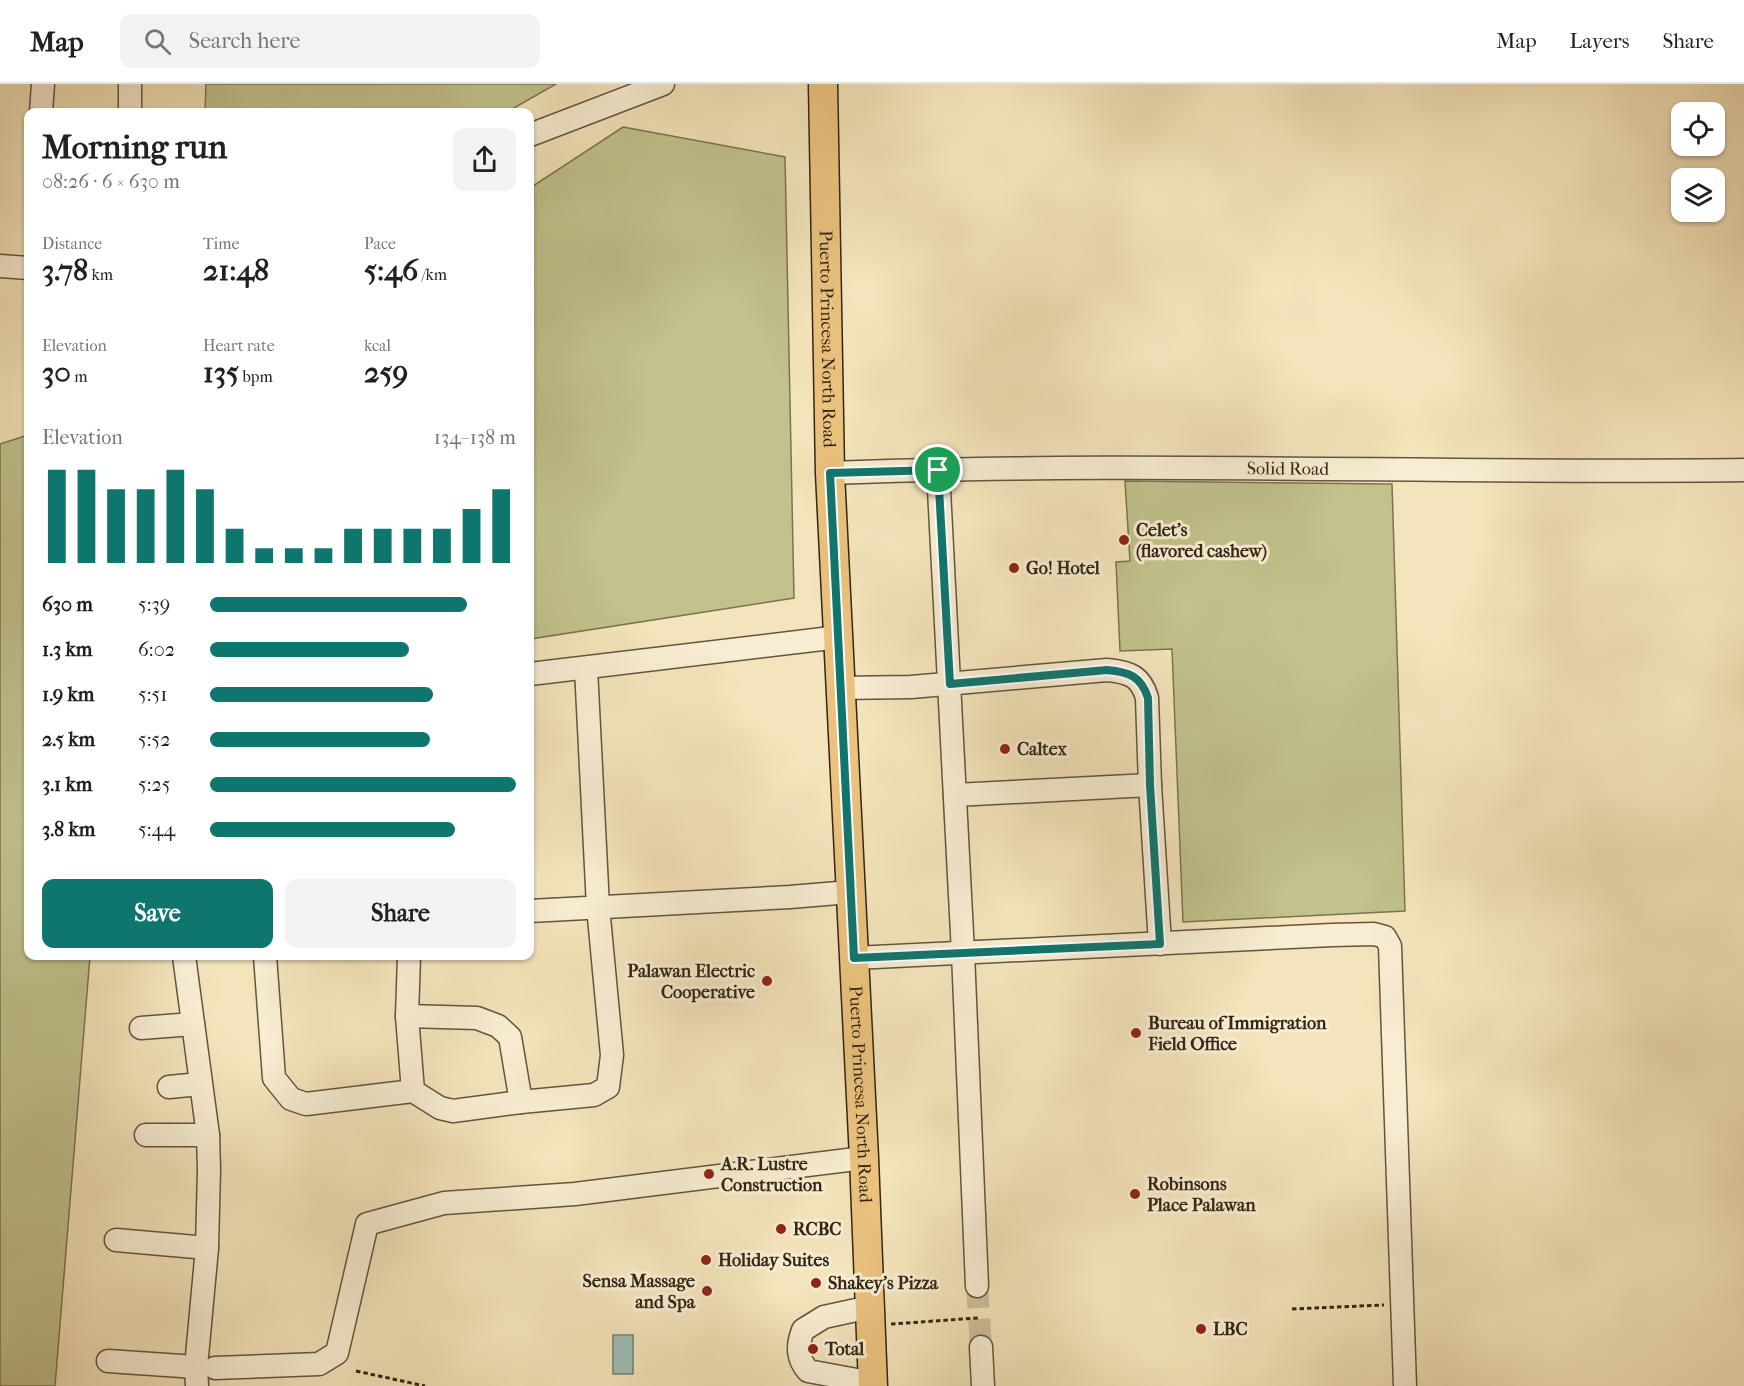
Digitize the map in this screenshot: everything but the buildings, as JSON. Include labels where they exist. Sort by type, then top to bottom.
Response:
[{"type":"main road","name":"Puerto Princesa North Road","points":[[823,84],[830,473],[873,1385]]},
{"type":"street","points":[[42,108],[43,84]]},
{"type":"street","points":[[130,84],[130,108]]},
{"type":"street","points":[[534,133],[663,84]]},
{"type":"street","points":[[0,266],[24,267]]},
{"type":"street","name":"Solid Road","points":[[830,473],[938,470],[1263,469],[1588,472],[1744,470]]},
{"type":"street","points":[[938,470],[963,953],[977,1286]]},
{"type":"street","points":[[534,674],[839,637]]},
{"type":"street","points":[[265,960],[274,1078],[291,1099],[306,1104],[413,1091],[446,1111],[594,1095],[608,1087],[612,1055],[598,907],[586,668]]},
{"type":"street","points":[[840,688],[950,684],[1107,670],[1124,672],[1136,678],[1144,686],[1148,698],[1150,785],[1160,944]]},
{"type":"street","points":[[955,795],[1150,785]]},
{"type":"street","points":[[534,911],[850,892]]},
{"type":"street","points":[[854,958],[1332,935],[1374,934],[1385,937],[1390,946],[1405,1386]]},
{"type":"street","points":[[185,960],[208,1135],[203,1373]]},
{"type":"street","points":[[409,960],[407,1016],[413,1091]]},
{"type":"street","points":[[407,1016],[477,1018],[498,1026],[510,1037],[521,1102]]},
{"type":"street","points":[[141,1028],[193,1024]]},
{"type":"street","points":[[169,1087],[200,1084]]},
{"type":"street","points":[[146,1135],[208,1135]]},
{"type":"street","points":[[108,1361],[203,1373],[320,1364],[337,1353],[367,1224],[444,1203],[575,1194],[864,1158]]},
{"type":"street","points":[[116,1240],[207,1248]]},
{"type":"street","points":[[871,1316],[824,1317],[803,1330],[799,1354],[801,1363],[808,1371],[873,1385]]},
{"type":"street","points":[[981,1347],[983,1386]]},
{"type":"path","points":[[1292,1309],[1401,1304]]},
{"type":"path","points":[[871,1316],[978,1318]]},
{"type":"path","points":[[356,1371],[425,1386]]},
{"type":"green space","points":[[206,84],[556,84],[514,108],[205,108]]},
{"type":"green space","points":[[623,127],[785,157],[794,598],[534,638],[534,185]]},
{"type":"green space","points":[[24,436],[24,960],[90,960],[55,1386],[0,1386],[0,444]]},
{"type":"green space","points":[[1125,481],[1392,484],[1405,911],[1183,922],[1172,649],[1120,651],[1116,562],[1130,561]]},
{"type":"water","points":[[613,1335],[633,1335],[633,1374],[613,1374]]},
{"type":"tunnel","points":[[977,1286],[981,1347]]},
{"type":"place","name":"Celet's (flavored cashew)","points":[[1124,540]]},
{"type":"place","name":"Go! Hotel","points":[[1014,568]]},
{"type":"place","name":"Caltex","points":[[1005,749]]},
{"type":"place","name":"Palawan Electric Cooperative","points":[[767,981]]},
{"type":"place","name":"Bureau of Immigration Field Office","points":[[1136,1033]]},
{"type":"place","name":"A.R. Lustre Construction","points":[[709,1174]]},
{"type":"place","name":"Robinsons Place Palawan","points":[[1135,1194]]},
{"type":"place","name":"RCBC","points":[[781,1229]]},
{"type":"place","name":"Holiday Suites","points":[[706,1260]]},
{"type":"place","name":"Shakey's Pizza","points":[[816,1283]]},
{"type":"place","name":"Sensa Massage and Spa","points":[[707,1291]]},
{"type":"place","name":"LBC","points":[[1201,1329]]},
{"type":"place","name":"Total","points":[[813,1349]]},
{"type":"route","points":[[938,470],[950,684],[1107,670],[1124,672],[1136,678],[1144,686],[1148,698],[1150,785],[1160,944],[854,958],[830,473],[938,470]]}]
